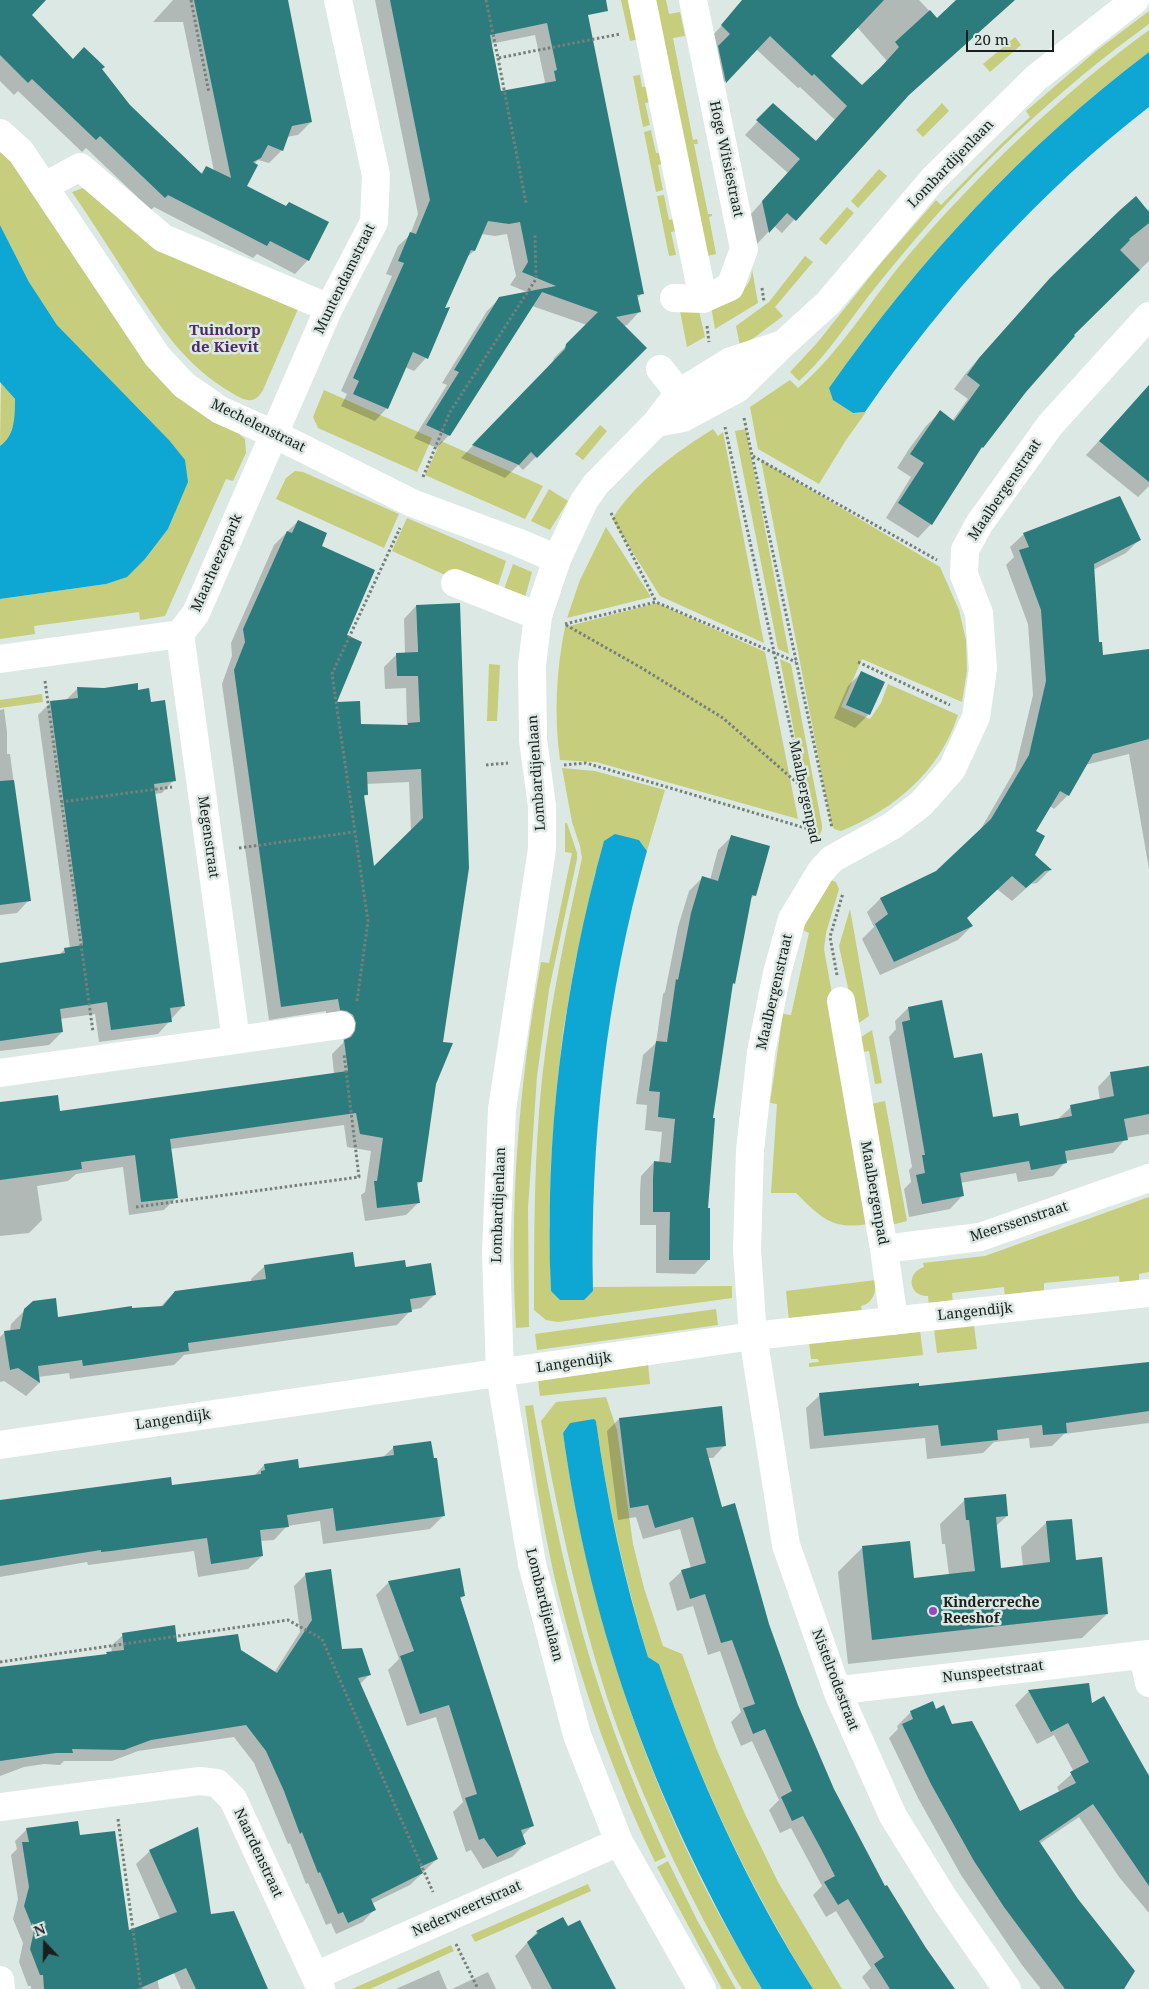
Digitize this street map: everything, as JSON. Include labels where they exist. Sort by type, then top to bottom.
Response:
[{"type":"street","name":"Muntendamstraat","points":[[274,434],[329,308],[374,222],[376,175],[338,0]]},
{"type":"street","points":[[642,0],[702,298],[674,298]]},
{"type":"street","name":"Hoge Witsiestraat","points":[[693,0],[744,249],[730,287],[702,298]]},
{"type":"street","name":"Lombardijenlaan","points":[[656,424],[683,418],[728,394],[828,303],[933,179],[1036,78],[1136,0]]},
{"type":"street","name":"Mechelenstraat","points":[[0,133],[21,152],[157,356],[184,385],[220,410],[274,434],[412,503],[518,542],[557,559]]},
{"type":"street","points":[[45,186],[80,168],[163,238],[329,308]]},
{"type":"street","name":"Maalbergenstraat","points":[[753,1336],[747,1250],[750,1150],[761,1052],[777,973],[792,919],[821,871],[832,859],[892,826],[921,804],[952,769],[976,717],[984,669],[978,612],[964,575],[965,550],[990,508],[1050,425],[1149,316]]},
{"type":"street","name":"Lombardijenlaan","points":[[702,1989],[619,1842],[578,1735],[532,1564],[500,1374],[496,1252],[502,1109],[542,849],[542,806],[533,740],[532,665],[538,616],[557,559],[584,502],[596,484],[656,424],[679,394],[731,361],[782,344]]},
{"type":"street","points":[[660,369],[679,394]]},
{"type":"street","name":"Maarheezepark","points":[[180,634],[196,613],[274,434]]},
{"type":"street","points":[[455,582],[538,616]]},
{"type":"street","points":[[0,659],[180,634]]},
{"type":"street","name":"Megenstraat","points":[[180,634],[236,1040]]},
{"type":"street","name":"Maalbergenpad","points":[[841,1001],[884,1249],[894,1321]]},
{"type":"street","points":[[0,1073],[341,1025]]},
{"type":"street","name":"Meerssenstraat","points":[[884,1249],[980,1237],[1149,1178]]},
{"type":"street","name":"Langendijk","points":[[0,1445],[753,1336],[1149,1293]]},
{"type":"street","name":"Nistelrodestraat","points":[[753,1336],[786,1545],[838,1693],[893,1816],[944,1900],[1007,1989]]},
{"type":"street","points":[[1146,1654],[1149,1683]]},
{"type":"street","name":"Nunspeetstraat","points":[[838,1693],[860,1688],[1146,1654]]},
{"type":"street","name":"Naardenstraat","points":[[0,1807],[103,1785],[200,1781],[217,1784],[233,1799],[318,1983]]},
{"type":"street","name":"Nederweertstraat","points":[[318,1983],[445,1919],[619,1842]]},
{"type":"street","points":[[0,1980],[1,1989]]},
{"type":"path","points":[[191,0],[209,93]]},
{"type":"path","points":[[486,0],[526,203]]},
{"type":"path","points":[[498,58],[648,28]]},
{"type":"path","points":[[439,436],[450,412],[536,278],[535,235]]},
{"type":"path","points":[[702,298],[713,372]]},
{"type":"path","points":[[728,394],[752,456],[836,842],[832,859]]},
{"type":"path","name":"Maalbergenpad","points":[[728,394],[774,653],[812,830],[817,850],[832,859],[845,888],[830,937],[841,1001]]},
{"type":"path","points":[[752,456],[964,575]]},
{"type":"path","points":[[596,484],[656,602]]},
{"type":"path","points":[[136,1207],[359,1178],[338,1005],[356,1002],[368,921],[332,674],[388,553]]},
{"type":"path","points":[[564,624],[656,602],[796,662]]},
{"type":"path","points":[[538,616],[564,624],[640,667],[723,718],[803,789]]},
{"type":"path","points":[[42,653],[96,1059]]},
{"type":"path","points":[[858,662],[976,717]]},
{"type":"path","points":[[536,768],[586,763],[812,830]]},
{"type":"path","points":[[61,802],[200,783]]},
{"type":"path","points":[[210,852],[354,832]]},
{"type":"path","points":[[0,1662],[288,1620],[322,1639],[445,1919],[478,1989]]},
{"type":"path","points":[[103,1785],[141,1989]]},
{"type":"green space","points":[[621,0],[638,0],[645,38],[630,41]]},
{"type":"green space","points":[[654,0],[666,0],[669,14],[680,12],[685,36],[673,38],[693,140],[697,139],[698,144],[694,144],[708,214],[712,214],[709,217],[716,254],[703,257]]},
{"type":"green space","points":[[1149,11],[1149,24],[1052,101],[962,187],[900,257],[828,349],[799,381],[790,372],[817,343],[881,263],[936,200],[941,205],[1030,117],[1026,111],[1096,51]]},
{"type":"green space","points":[[1149,30],[1149,52],[1059,126],[976,207],[899,295],[863,341],[829,388],[835,401],[853,413],[866,412],[819,484],[758,449],[750,407],[790,380],[798,388],[813,374],[828,359],[907,257],[991,166],[1083,82]]},
{"type":"green space","points":[[1015,37],[1021,45],[990,72],[983,64]]},
{"type":"green space","points":[[640,75],[642,87],[653,85],[656,101],[645,103],[650,125],[643,127],[633,76]]},
{"type":"green space","points":[[942,103],[949,111],[923,137],[916,130]]},
{"type":"green space","points":[[651,130],[656,153],[666,152],[668,163],[658,165],[663,190],[656,192],[644,132]]},
{"type":"green space","points":[[0,148],[20,171],[147,365],[213,420],[238,433],[245,439],[246,453],[233,481],[226,479],[165,616],[140,620],[139,612],[34,626],[35,634],[0,639],[0,599],[106,584],[145,559],[168,529],[175,513],[169,440],[57,325],[29,282],[0,225]]},
{"type":"green space","points":[[879,169],[887,176],[858,208],[851,201]]},
{"type":"green space","points":[[83,188],[298,309],[260,395],[249,400],[232,393],[200,370],[174,343],[141,297],[72,192]]},
{"type":"green space","points":[[664,195],[669,220],[679,218],[682,230],[671,232],[676,255],[669,256],[657,196]]},
{"type":"green space","points":[[847,207],[854,213],[826,245],[819,239]]},
{"type":"green space","points":[[805,256],[813,262],[775,307],[783,316],[740,346],[736,326],[769,302]]},
{"type":"green space","points":[[752,269],[758,303],[715,329],[711,306],[738,294],[744,289],[751,277]]},
{"type":"green space","points":[[679,306],[699,311],[705,337],[687,347]]},
{"type":"green space","points":[[1,382],[15,399],[15,421],[7,441],[0,446]]},
{"type":"green space","points":[[324,390],[432,438],[417,472],[318,428],[313,417]]},
{"type":"green space","points":[[600,425],[607,431],[583,460],[575,454]]},
{"type":"green space","points":[[713,429],[718,436],[723,432],[764,643],[660,596],[612,519],[633,492],[657,469]]},
{"type":"green space","points":[[746,429],[789,654],[778,649],[735,431]]},
{"type":"green space","points":[[441,441],[543,486],[525,519],[425,475]]},
{"type":"green space","points":[[761,460],[940,567],[959,610],[966,640],[967,671],[962,702],[862,659],[841,707],[870,719],[881,703],[888,684],[958,715],[940,754],[913,786],[880,811],[841,831],[834,829],[831,823]]},
{"type":"green space","points":[[295,471],[303,472],[399,514],[384,548],[276,499],[286,478]]},
{"type":"green space","points":[[549,489],[568,501],[550,530],[531,521]]},
{"type":"green space","points":[[407,518],[506,561],[497,589],[452,578],[392,551]]},
{"type":"green space","points":[[606,527],[651,597],[567,618],[580,580]]},
{"type":"green space","points":[[513,564],[532,572],[524,601],[503,592]]},
{"type":"green space","points":[[657,603],[765,652],[798,819],[596,762],[560,760],[557,694],[565,627]]},
{"type":"green space","points":[[780,659],[791,664],[822,825],[818,838],[811,820]]},
{"type":"green space","points":[[489,664],[500,665],[497,721],[487,721]]},
{"type":"green space","points":[[42,694],[43,702],[0,708],[0,700]]},
{"type":"green space","points":[[562,768],[595,771],[665,790],[647,851],[639,840],[618,836],[595,873],[574,968],[563,1032],[556,1096],[549,1222],[551,1291],[563,1299],[583,1300],[593,1291],[593,1287],[732,1286],[732,1298],[558,1322],[546,1320],[534,1310],[536,1165],[542,1079],[554,995],[582,858],[572,822]]},
{"type":"green space","points":[[565,823],[567,823],[577,853],[577,859],[549,990],[537,1076],[528,1208],[529,1327],[516,1328],[514,1282],[515,1190],[522,1099],[533,1007],[541,962],[549,963],[572,853],[565,852]]},
{"type":"green space","points":[[831,880],[836,882],[839,889],[826,933],[824,949],[873,1223],[860,1225],[839,1224],[830,1221],[814,1210],[796,1193],[771,1193],[777,1104],[770,1103],[783,1014],[791,1015],[809,933],[802,930],[808,914]]},
{"type":"green space","points":[[850,909],[869,1016],[856,1025],[839,946]]},
{"type":"green space","points":[[872,1030],[882,1083],[875,1084],[869,1051],[857,1053],[855,1041]]},
{"type":"green space","points":[[885,1101],[907,1221],[891,1225],[891,1210],[872,1110],[867,1105]]},
{"type":"green space","points":[[1149,1197],[1149,1272],[1139,1274],[1139,1285],[1120,1287],[1119,1276],[1044,1283],[1044,1295],[1005,1298],[1004,1287],[952,1293],[953,1304],[929,1307],[928,1296],[917,1293],[913,1289],[912,1279],[918,1270],[924,1267],[923,1263],[985,1256]]},
{"type":"green space","points":[[876,1280],[873,1296],[869,1302],[861,1306],[862,1313],[789,1321],[786,1291]]},
{"type":"green space","points":[[716,1309],[718,1325],[537,1350],[535,1334]]},
{"type":"green space","points":[[974,1325],[977,1349],[937,1353],[934,1329]]},
{"type":"green space","points":[[920,1330],[923,1355],[809,1367],[809,1363],[819,1362],[818,1359],[811,1359],[809,1342]]},
{"type":"green space","points":[[648,1364],[650,1384],[540,1396],[538,1380]]},
{"type":"green space","points":[[606,1397],[617,1430],[633,1544],[644,1588],[663,1646],[682,1654],[716,1748],[745,1814],[778,1882],[842,1989],[813,1989],[746,1871],[708,1790],[659,1664],[648,1657],[618,1540],[596,1421],[570,1423],[563,1433],[583,1544],[596,1599],[629,1706],[648,1759],[693,1863],[717,1911],[762,1989],[742,1989],[735,1978],[672,1857],[631,1764],[594,1656],[556,1500],[541,1421],[556,1402]]},
{"type":"green space","points":[[533,1405],[568,1577],[592,1666],[614,1731],[666,1857],[655,1862],[613,1766],[569,1634],[549,1552],[532,1455],[525,1406]]},
{"type":"green space","points":[[668,1861],[697,1920],[736,1989],[722,1989],[657,1867]]},
{"type":"green space","points":[[588,1884],[591,1891],[475,1942],[471,1935]]},
{"type":"green space","points":[[451,1945],[454,1951],[370,1989],[352,1989]]},
{"type":"water","points":[[1149,52],[1149,107],[1069,174],[996,248],[928,328],[865,412],[853,413],[833,400],[829,388],[864,340],[937,250],[976,207],[1059,126]]},
{"type":"water","points":[[0,225],[29,282],[57,325],[169,440],[185,460],[188,482],[168,529],[145,559],[127,577],[106,584],[0,599],[0,446],[9,437],[13,425],[15,399],[0,382]]},
{"type":"water","points":[[615,834],[639,840],[647,851],[621,959],[604,1069],[594,1179],[593,1291],[584,1300],[560,1300],[551,1291],[550,1234],[551,1177],[559,1064],[577,952],[590,896],[604,841]]},
{"type":"water","points":[[594,1419],[596,1421],[605,1481],[617,1540],[631,1599],[648,1657],[659,1664],[690,1749],[726,1831],[767,1911],[813,1989],[762,1989],[691,1857],[661,1790],[634,1722],[611,1652],[591,1581],[575,1508],[563,1433],[570,1423]]},
{"type":"building","points":[[0,0],[46,0],[32,15],[73,59],[84,47],[105,67],[102,69],[130,105],[202,174],[206,166],[231,178],[194,0],[288,0],[312,122],[292,126],[283,151],[268,145],[261,158],[253,162],[258,165],[247,186],[286,206],[289,202],[329,222],[309,261],[270,241],[267,246],[168,195],[165,198],[100,136],[96,140],[32,79],[28,83],[0,55]]},
{"type":"building","points":[[390,0],[606,0],[608,11],[588,15],[644,294],[637,295],[641,312],[616,317],[647,348],[537,458],[531,452],[519,465],[472,445],[598,312],[542,292],[450,436],[426,425],[459,372],[454,370],[499,297],[556,286],[522,272],[528,262],[520,222],[509,224],[488,221],[475,251],[471,250],[445,308],[450,307],[428,359],[413,352],[388,409],[353,394],[359,381],[353,378],[404,263],[398,261],[410,232],[416,234],[430,200]],"holes":[[[547,23],[557,70],[554,71],[556,81],[501,91],[490,35]]]},
{"type":"building","points":[[742,0],[884,0],[831,56],[862,85],[899,47],[895,42],[930,10],[937,18],[956,0],[1015,0],[909,95],[796,221],[787,213],[769,233],[762,201],[800,159],[756,120],[773,103],[816,141],[847,106],[770,36],[726,83],[718,46],[730,34],[721,25]]},
{"type":"building","points":[[1136,196],[1149,212],[1149,223],[1129,239],[1120,250],[1140,270],[1074,335],[1026,392],[982,447],[932,525],[898,503],[924,463],[910,454],[940,410],[954,421],[980,385],[967,375],[979,358],[1050,278]]},
{"type":"building","points":[[1149,385],[1149,482],[1099,441]]},
{"type":"building","points":[[1120,496],[1141,540],[1094,564],[1099,642],[1102,642],[1103,655],[1149,649],[1149,739],[1093,754],[1069,796],[1060,791],[1036,831],[1045,836],[1035,855],[1052,870],[1045,871],[1026,888],[1012,876],[967,918],[973,926],[894,962],[875,924],[888,914],[880,898],[936,871],[991,819],[1029,755],[1046,681],[1041,610],[1019,550],[1029,547],[1023,533]]},
{"type":"building","points":[[298,520],[327,533],[322,546],[375,570],[347,635],[362,642],[337,702],[360,701],[361,724],[408,725],[408,723],[420,722],[418,676],[397,676],[396,653],[418,652],[416,605],[460,603],[469,868],[443,1042],[453,1043],[436,1084],[422,1182],[417,1182],[420,1203],[377,1208],[374,1181],[377,1181],[383,1138],[360,1134],[356,1113],[170,1139],[178,1198],[141,1202],[135,1155],[81,1162],[82,1169],[0,1180],[0,1102],[58,1095],[60,1111],[348,1071],[344,1040],[351,1037],[355,1031],[356,1023],[353,1015],[347,1011],[340,1010],[338,999],[281,1007],[234,670],[245,642],[243,629],[287,531],[292,533]],"holes":[[[421,769],[423,818],[374,866],[364,795],[368,795],[367,772]]]},
{"type":"building","points":[[861,671],[885,682],[870,715],[846,705]]},
{"type":"building","points":[[138,683],[138,690],[149,688],[151,702],[165,700],[176,781],[154,784],[185,1006],[170,1008],[172,1022],[111,1030],[107,1002],[60,1009],[63,1032],[0,1041],[0,963],[65,953],[64,948],[83,945],[50,701],[78,698],[77,687],[104,688]]},
{"type":"building","points":[[14,780],[31,901],[0,905],[0,781]]},
{"type":"building","points":[[731,835],[770,846],[756,896],[752,895],[735,984],[733,983],[713,1118],[715,1118],[708,1208],[710,1208],[710,1260],[669,1260],[670,1212],[653,1212],[653,1178],[654,1161],[671,1163],[675,1119],[658,1117],[660,1092],[649,1091],[656,1041],[667,1042],[676,979],[678,980],[691,913],[702,876],[718,881]]},
{"type":"building","points":[[942,1000],[954,1058],[982,1053],[993,1117],[1018,1113],[1020,1126],[1072,1116],[1070,1105],[1114,1096],[1110,1072],[1149,1066],[1149,1114],[1124,1119],[1128,1140],[1065,1151],[1067,1163],[1031,1170],[1029,1161],[960,1173],[964,1196],[922,1204],[916,1175],[925,1173],[922,1155],[925,1155],[902,1022],[910,1020],[908,1007]]},
{"type":"building","points":[[353,1252],[355,1267],[405,1260],[406,1267],[431,1263],[436,1295],[410,1299],[412,1312],[188,1343],[189,1351],[83,1366],[82,1360],[38,1366],[40,1383],[18,1368],[10,1370],[4,1331],[20,1329],[24,1309],[33,1301],[56,1298],[58,1317],[132,1306],[132,1308],[163,1306],[175,1291],[266,1279],[264,1265]]},
{"type":"building","points":[[1149,1362],[1149,1411],[1066,1423],[1067,1433],[1043,1435],[1042,1425],[997,1430],[998,1440],[941,1446],[938,1425],[824,1436],[819,1393],[919,1383],[919,1386]]},
{"type":"building","points":[[722,1406],[726,1446],[706,1448],[722,1507],[735,1503],[769,1624],[798,1705],[834,1789],[885,1886],[887,1885],[926,1948],[955,1989],[890,1989],[874,1964],[884,1957],[848,1899],[838,1905],[824,1882],[835,1876],[820,1847],[803,1816],[792,1821],[781,1797],[792,1791],[765,1729],[753,1734],[743,1708],[755,1704],[732,1640],[721,1643],[705,1594],[690,1599],[681,1570],[706,1563],[693,1517],[655,1528],[648,1505],[630,1508],[619,1418]]},
{"type":"building","points":[[431,1441],[434,1458],[437,1458],[445,1516],[336,1531],[333,1508],[287,1515],[289,1527],[260,1530],[263,1556],[211,1564],[207,1538],[111,1551],[101,1552],[101,1550],[0,1566],[0,1500],[171,1477],[172,1485],[261,1474],[261,1471],[265,1470],[264,1464],[298,1459],[299,1468],[394,1455],[393,1446]]},
{"type":"building","points":[[1006,1494],[1008,1516],[996,1517],[1001,1568],[1050,1562],[1046,1521],[1072,1519],[1076,1560],[1102,1557],[1108,1614],[872,1640],[862,1546],[910,1541],[914,1578],[975,1571],[969,1520],[966,1520],[964,1498]]},
{"type":"building","points":[[460,1568],[465,1596],[460,1597],[534,1826],[521,1830],[526,1844],[497,1857],[484,1838],[479,1840],[465,1798],[477,1794],[449,1705],[420,1714],[400,1656],[414,1651],[388,1581]]},
{"type":"building","points":[[331,1569],[342,1649],[362,1648],[371,1675],[358,1678],[438,1859],[420,1867],[423,1873],[371,1899],[376,1910],[348,1923],[343,1912],[338,1914],[320,1872],[318,1873],[302,1832],[300,1834],[266,1751],[246,1725],[151,1740],[124,1750],[72,1749],[73,1753],[56,1753],[0,1761],[0,1667],[107,1654],[106,1652],[124,1650],[122,1633],[175,1625],[177,1642],[238,1634],[241,1650],[277,1673],[312,1620],[305,1573]]},
{"type":"building","points":[[1089,1683],[1092,1703],[1104,1696],[1149,1776],[1149,1886],[1093,1804],[1039,1841],[1078,1899],[1135,1971],[1124,1989],[1065,1989],[1004,1907],[974,1861],[931,1784],[902,1724],[913,1719],[910,1711],[933,1701],[936,1709],[944,1705],[952,1724],[972,1721],[1020,1811],[1076,1783],[1070,1772],[1089,1762],[1068,1723],[1051,1732],[1028,1690]]},
{"type":"building","points":[[78,1821],[80,1835],[115,1831],[129,1930],[177,1912],[149,1850],[198,1827],[211,1914],[234,1911],[268,1989],[196,1989],[186,1968],[138,1989],[44,1989],[43,1975],[40,1975],[30,1949],[34,1931],[24,1906],[29,1887],[22,1842],[29,1842],[26,1828]]},
{"type":"building","points":[[563,1917],[568,1926],[580,1920],[616,1989],[552,1989],[527,1942],[538,1933],[536,1931]]},
{"type":"place","name":"Kindercreche Reeshof","points":[[933,1611]]},
{"type":"district","name":"Tuindorp de Kievit","points":[[225,340]]}]
